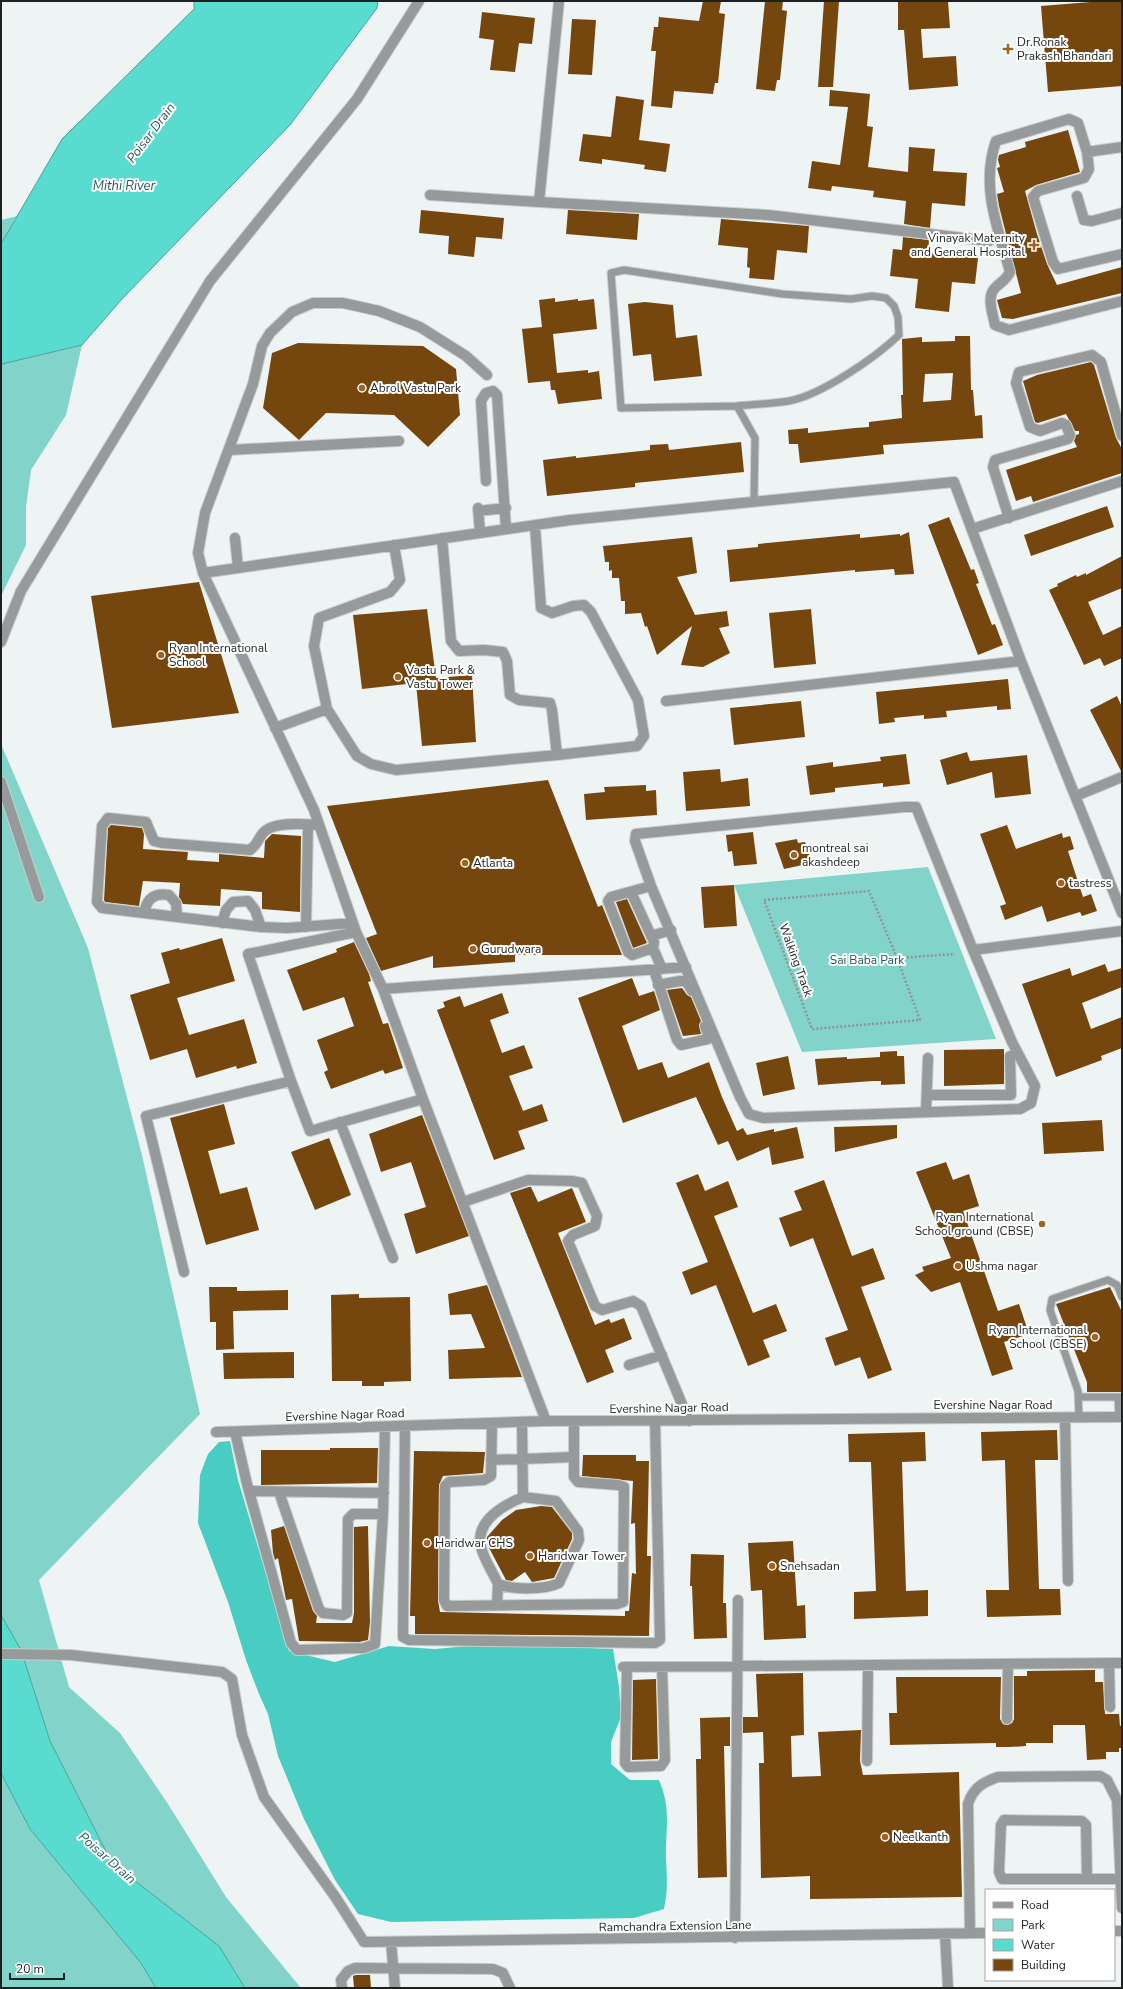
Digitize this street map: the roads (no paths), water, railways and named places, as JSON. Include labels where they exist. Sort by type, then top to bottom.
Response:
[{"type":"street","points":[[1,642],[21,591],[210,281],[357,99],[419,1]]},
{"type":"street","points":[[539,202],[559,1]]},
{"type":"street","points":[[1122,254],[1058,269],[1053,262],[1033,198],[1038,191],[1084,178],[1089,169],[1087,152],[1078,123],[1068,119],[996,141],[991,154],[989,192],[991,206],[1010,272],[1006,280],[994,289],[990,300],[995,325],[1009,330],[1122,301]]},
{"type":"street","points":[[1087,152],[1122,147]]},
{"type":"street","points":[[430,195],[768,215],[988,241]]},
{"type":"street","points":[[1077,196],[1084,220],[1092,221],[1122,214]]},
{"type":"street","points":[[487,375],[466,356],[420,328],[379,311],[350,305],[313,303],[292,312],[270,334],[262,346],[254,384],[205,513],[198,553],[203,573],[319,825],[355,928],[383,989],[423,1099],[546,1422]]},
{"type":"street","points":[[1009,518],[993,467],[995,460],[1068,438],[1070,435],[1066,425],[1062,423],[1040,431],[1030,427],[1016,383],[1019,372],[1092,355],[1101,362],[1122,436]]},
{"type":"street","points":[[486,481],[481,400],[486,393],[493,391],[497,395],[506,508],[506,529]]},
{"type":"street","points":[[230,450],[399,441]]},
{"type":"street","points":[[972,529],[1122,481]]},
{"type":"street","points":[[203,573],[570,520],[954,482],[1021,661],[1122,914]]},
{"type":"street","points":[[480,532],[478,510],[506,508]]},
{"type":"street","points":[[394,545],[400,580],[390,592],[320,618],[314,646],[326,709],[356,756],[371,764],[396,770],[637,746],[644,736],[638,700],[590,612],[584,605],[573,606],[552,613],[541,608],[535,526]]},
{"type":"street","points":[[235,538],[238,568]]},
{"type":"street","points":[[442,538],[451,641],[459,651],[484,650],[503,652],[507,661],[510,695],[519,700],[550,703],[557,755]]},
{"type":"street","points":[[666,701],[1021,661]]},
{"type":"street","points":[[275,728],[326,709]]},
{"type":"street","points":[[1076,796],[1122,778]]},
{"type":"street","points":[[1,782],[39,897]]},
{"type":"street","points":[[631,892],[654,942],[653,948],[658,969],[658,985],[677,1040],[681,1045],[708,1039],[709,1037],[701,1008],[671,930],[651,886],[635,840],[636,834],[904,807],[916,808],[1012,1042],[1035,1086],[1031,1103],[1020,1109],[763,1118],[749,1114],[740,1097],[701,1008],[690,984],[686,981],[680,981],[658,985]]},
{"type":"street","points":[[319,825],[278,824],[263,832],[257,844],[250,850],[162,843],[154,841],[146,822],[108,818],[102,826],[97,902],[102,908],[261,927],[355,928]]},
{"type":"street","points":[[306,927],[308,825]]},
{"type":"street","points":[[651,886],[611,897],[608,901],[628,952],[632,955],[653,948]]},
{"type":"street","points":[[144,913],[146,904],[152,896],[160,894],[169,895],[176,903],[177,917]]},
{"type":"street","points":[[222,922],[226,910],[233,902],[248,902],[255,910],[261,927]]},
{"type":"street","points":[[355,928],[248,954],[291,1081],[310,1131],[423,1099]]},
{"type":"street","points":[[651,936],[671,930]]},
{"type":"street","points":[[973,950],[1122,931]]},
{"type":"street","points":[[383,989],[686,967]]},
{"type":"street","points":[[1010,1056],[1011,1109]]},
{"type":"street","points":[[926,1112],[928,1058]]},
{"type":"street","points":[[184,1272],[146,1116],[291,1081]]},
{"type":"street","points":[[927,1095],[1011,1095]]},
{"type":"street","points":[[340,1122],[393,1258]]},
{"type":"street","points":[[463,1202],[528,1180],[572,1181],[582,1183],[597,1216],[595,1226],[573,1235],[568,1241],[595,1306],[602,1310],[634,1301],[641,1306],[689,1421]]},
{"type":"street","points":[[629,1364],[662,1355]]},
{"type":"street","name":"Evershine Nagar Road","points":[[216,1432],[522,1422],[1121,1417]]},
{"type":"street","points":[[1065,1418],[1068,1581]]},
{"type":"street","points":[[522,1422],[523,1497]]},
{"type":"street","points":[[492,1423],[491,1476],[484,1480],[449,1482],[445,1486],[444,1600],[447,1606],[617,1604],[623,1602],[624,1487],[618,1485],[578,1482],[574,1477],[574,1422]]},
{"type":"street","points":[[405,1426],[403,1636],[408,1640],[655,1643],[660,1640],[654,1422]]},
{"type":"street","points":[[235,1432],[249,1492],[291,1643],[297,1650],[364,1648],[375,1644],[383,1514],[385,1427]]},
{"type":"street","points":[[491,1460],[574,1457]]},
{"type":"street","points":[[249,1492],[384,1492]]},
{"type":"street","points":[[279,1492],[319,1609],[323,1613],[343,1615],[347,1613],[348,1519],[353,1514],[383,1514]]},
{"type":"street","points":[[497,1605],[498,1584],[481,1547],[481,1537],[485,1524],[502,1506],[523,1497],[556,1501],[578,1531],[580,1540],[559,1584],[551,1587],[507,1587],[498,1584]]},
{"type":"street","points":[[545,1587],[545,1605]]},
{"type":"street","points":[[735,1938],[738,1600]]},
{"type":"street","name":"Ramchandra Extension Lane","points":[[1,1654],[71,1655],[222,1672],[232,1679],[242,1735],[264,1797],[336,1898],[364,1942],[735,1938],[985,1933]]},
{"type":"street","points":[[1109,1663],[1110,1707]]},
{"type":"street","points":[[662,1667],[665,1760],[661,1766],[628,1766],[625,1763],[625,1667],[1122,1663]]},
{"type":"street","points":[[867,1761],[868,1664]]},
{"type":"street","points":[[1007,1719],[1008,1664]]},
{"type":"street","points":[[970,1933],[968,1804],[972,1794],[983,1782],[998,1777],[1100,1776],[1107,1780],[1117,1800],[1122,1908]]},
{"type":"street","points":[[1087,1879],[1086,1825],[1082,1821],[1004,1820],[1001,1825],[999,1872],[1002,1878],[1121,1880]]},
{"type":"street","points":[[945,1934],[948,1988]]},
{"type":"street","points":[[391,1942],[395,1988]]},
{"type":"street","points":[[342,1988],[341,1980],[348,1971],[355,1968],[493,1969],[503,1974],[510,1988]]},
{"type":"lane","points":[[624,270],[782,294],[851,299],[872,296],[886,298],[894,306],[898,317],[899,335],[866,362],[820,389],[790,400],[737,406],[621,408],[611,273],[624,270]]},
{"type":"lane","points":[[737,406],[755,438],[754,501]]},
{"type":"lane","points":[[1079,1418],[1079,1397],[1050,1310],[1052,1299],[1108,1280],[1117,1284],[1122,1297]]},
{"type":"lane","points":[[1079,1397],[1120,1397],[1121,1417]]},
{"type":"water","name":"Mithi River","points":[[194,1],[378,1],[377,8],[290,125],[122,299],[82,345],[2,364],[1,367],[1,244],[62,139],[194,9]]},
{"type":"water","name":"Poisar Drain","points":[[1,1615],[21,1650],[50,1741],[112,1863],[219,1946],[245,1988],[156,1988],[141,1963],[30,1829],[1,1773]]},
{"type":"place","name":"Dr.Ronak Prakash Bhandari","points":[[1008,49]]},
{"type":"place","name":"Vinayak Maternity and General Hospital","points":[[1034,245]]},
{"type":"place","name":"Abrol Vastu Park","points":[[362,388]]},
{"type":"place","name":"Ryan International School","points":[[161,655]]},
{"type":"place","name":"Vastu Park & Vastu Tower","points":[[398,677]]},
{"type":"place","name":"montreal sai akashdeep","points":[[794,855]]},
{"type":"place","name":"Atlanta","points":[[465,863]]},
{"type":"place","name":"tastress","points":[[1061,883]]},
{"type":"place","name":"Gurudwara","points":[[473,949]]},
{"type":"place","name":"Ryan International School ground (CBSE)","points":[[1042,1224]]},
{"type":"place","name":"Ushma nagar","points":[[958,1266]]},
{"type":"place","name":"Ryan International School (CBSE)","points":[[1095,1337]]},
{"type":"place","name":"Haridwar CHS","points":[[427,1543]]},
{"type":"place","name":"Haridwar Tower","points":[[530,1556]]},
{"type":"place","name":"Snehsadan","points":[[772,1566]]},
{"type":"place","name":"Neelkanth","points":[[885,1837]]},
{"type":"park label","name":"Sai Baba Park","points":[[867,960]]}]
